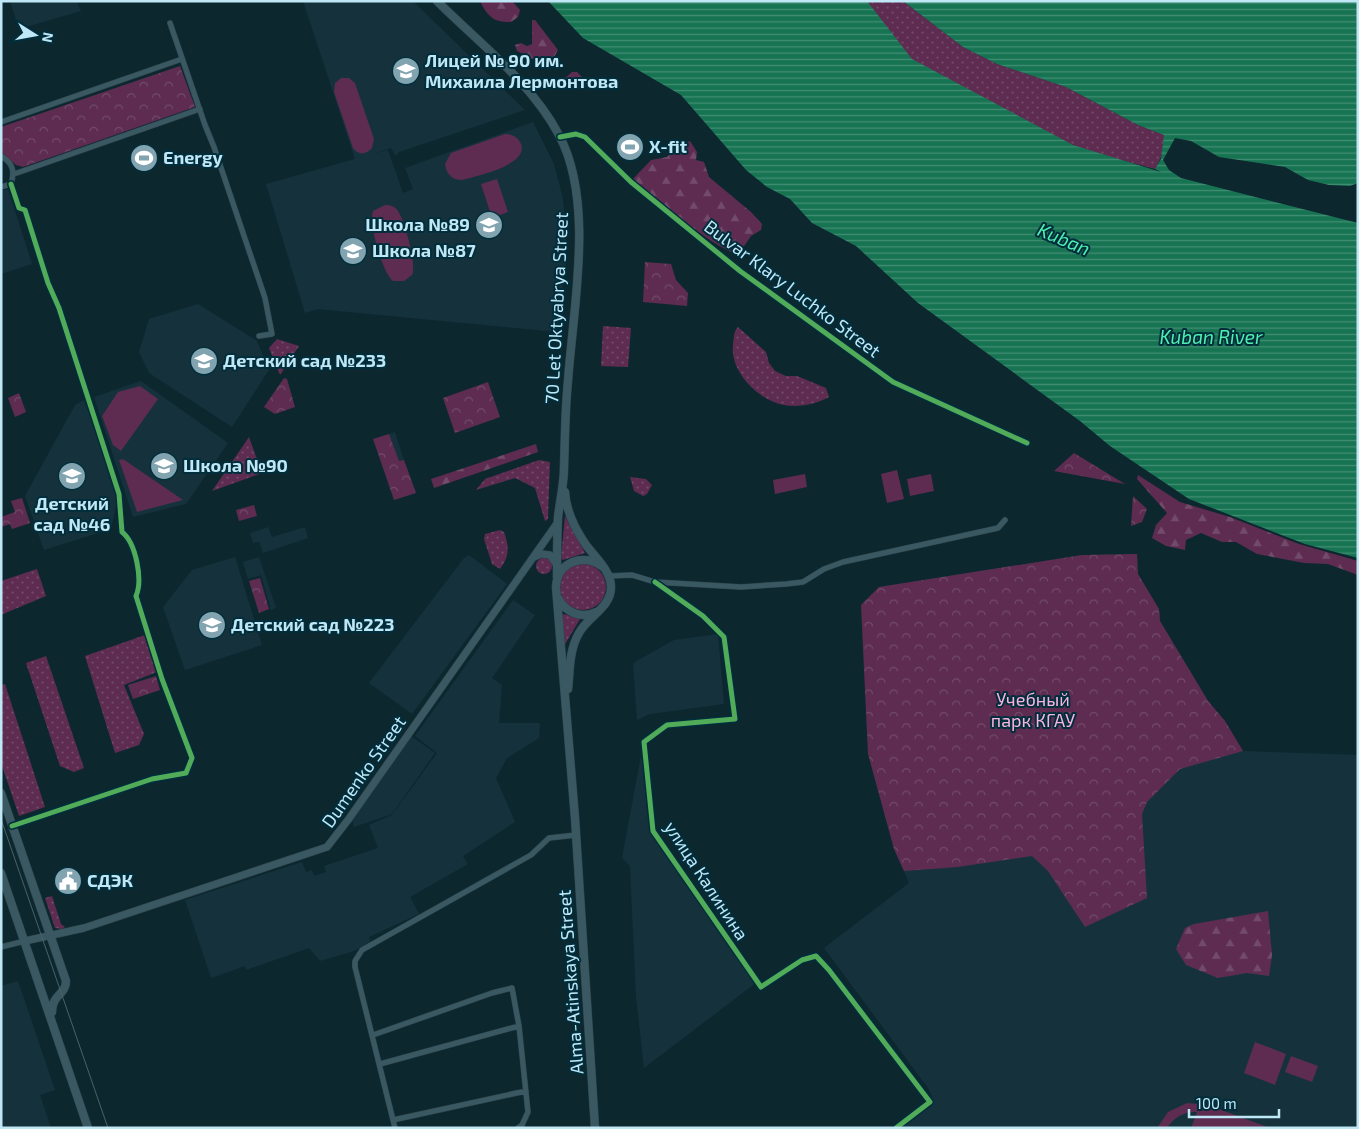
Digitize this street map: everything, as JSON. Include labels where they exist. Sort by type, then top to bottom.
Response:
[{"type":"main road","name":"70 Let Oktyabrya Street","points":[[437,1],[532,95],[560,137],[576,188],[579,214],[578,259],[566,395],[564,470],[558,519],[557,577]]},
{"type":"main road","points":[[564,470],[569,513],[577,531],[609,576]]},
{"type":"main road","points":[[558,519],[562,512],[569,513]]},
{"type":"main road","points":[[557,577],[566,566],[578,560],[591,560],[603,567]]},
{"type":"main road","name":"Alma-Atinskaya Street","points":[[566,706],[574,643],[586,623],[602,608],[611,592],[609,576]]},
{"type":"main road","name":"Alma-Atinskaya Street","points":[[557,577],[595,1128]]},
{"type":"main road","points":[[557,596],[564,607],[576,614],[589,615],[602,608]]},
{"type":"main road","points":[[1,793],[66,981],[64,989],[52,1003],[54,1024]]},
{"type":"main road","points":[[1,873],[88,1128]]},
{"type":"main road","points":[[38,977],[45,990],[58,996]]},
{"type":"street","points":[[170,23],[265,298],[272,334],[259,336]]},
{"type":"street","points":[[1,122],[182,59]]},
{"type":"street","points":[[14,174],[200,109]]},
{"type":"street","name":"Bulvar Klary Luchko Street","points":[[560,137],[576,134],[585,137],[631,182],[740,271],[893,382],[1026,443]]},
{"type":"street","points":[[1,156],[10,162],[14,174],[11,184],[19,208],[25,210],[120,494],[122,532],[129,537],[140,576],[140,587],[136,596],[162,679],[192,758],[186,773],[152,779],[12,826]]},
{"type":"street","points":[[1,187],[11,184]]},
{"type":"street","name":"Dumenko Street","points":[[1,947],[84,928],[327,847],[534,557],[558,519]]},
{"type":"street","points":[[609,576],[632,576],[655,582],[692,582],[741,587],[803,582],[824,569],[843,562],[998,528],[1005,520]]},
{"type":"street","points":[[534,557],[541,554],[550,556],[557,566]]},
{"type":"street","name":"улица Калинина","points":[[655,582],[703,616],[724,636],[735,719],[667,725],[644,742],[653,831],[761,987],[802,960],[816,956],[930,1102],[896,1128]]},
{"type":"street","points":[[395,1128],[355,961],[362,950],[531,856],[549,838],[576,835]]},
{"type":"street","points":[[373,1035],[492,993],[512,988],[519,1026],[528,1112],[522,1125],[518,1128]]},
{"type":"street","points":[[380,1064],[519,1026]]},
{"type":"street","points":[[393,1120],[526,1090]]},
{"type":"shaded area","points":[[10,1],[77,1],[81,11],[19,29]]},
{"type":"shaded area","points":[[303,1],[413,1],[525,110],[399,152],[396,156],[391,148],[373,154],[388,150],[403,193],[413,189],[405,168],[533,122],[554,164],[563,198],[567,251],[557,332],[318,309],[305,313],[266,184],[355,159]]},
{"type":"shaded area","points":[[8,189],[32,264],[1,274],[1,191]]},
{"type":"shaded area","name":"Детский сад №233","points":[[198,304],[257,341],[269,370],[232,427],[149,373],[139,352],[149,319]]},
{"type":"shaded area","name":"Школа №90","points":[[141,381],[228,443],[186,504],[133,517],[94,397]]},
{"type":"shaded area","name":"Детский сад №46","points":[[84,400],[108,466],[109,478],[114,483],[118,497],[111,529],[44,550],[25,496],[75,405]]},
{"type":"shaded area","points":[[395,432],[404,460],[399,462],[389,434]]},
{"type":"shaded area","points":[[268,527],[272,537],[305,527],[308,538],[263,553],[259,542],[253,543],[250,533]]},
{"type":"shaded area","points":[[1137,554],[1138,574],[1159,609],[1160,621],[1208,701],[1225,721],[1243,751],[1358,755],[1358,1128],[891,1128],[932,1097],[928,1088],[824,948],[909,883],[894,849],[879,587],[1082,555]]},
{"type":"shaded area","points":[[469,555],[507,584],[412,714],[369,683],[464,558]]},
{"type":"shaded area","name":"Детский сад №223","points":[[235,557],[262,645],[185,670],[163,607],[192,570]]},
{"type":"shaded area","points":[[259,557],[276,608],[271,610],[261,575],[248,579],[243,562]]},
{"type":"shaded area","points":[[513,600],[535,615],[492,678],[502,685],[499,723],[540,723],[539,738],[507,758],[496,778],[515,822],[463,856],[468,864],[410,897],[419,914],[369,937],[370,942],[354,951],[320,961],[309,948],[246,970],[245,966],[211,978],[185,900],[302,862],[306,872],[312,870],[314,876],[326,872],[324,866],[378,848],[369,825],[392,815],[437,753],[415,736]]},
{"type":"shaded area","points":[[718,634],[724,704],[650,714],[637,720],[633,663],[674,640]]},
{"type":"shaded area","points":[[411,736],[435,753],[392,814],[354,827],[352,820]]},
{"type":"shaded area","points":[[643,745],[647,745],[646,802],[650,832],[757,982],[644,1068],[636,997],[630,866],[622,858]]},
{"type":"shaded area","points":[[18,981],[55,1090],[40,1095],[51,1128],[1,1128],[1,986]]},
{"type":"green space","points":[[480,1],[512,1],[520,10],[518,17],[511,22],[496,20],[485,11]]},
{"type":"green space","points":[[861,1],[903,1],[963,47],[997,64],[1066,87],[1138,125],[1165,135],[1164,148],[1155,169],[1091,152],[1033,129],[924,74]]},
{"type":"green space","points":[[532,20],[535,20],[558,50],[554,57],[535,60],[517,51],[515,45],[521,43],[527,46],[532,44]]},
{"type":"green space","points":[[180,66],[195,107],[23,167],[16,165],[1,152],[1,127]]},
{"type":"green space","points":[[572,72],[577,72],[582,77],[584,86],[581,89],[565,88],[563,80]]},
{"type":"green space","points":[[341,78],[349,78],[355,83],[374,139],[372,148],[365,153],[357,152],[353,148],[334,92],[335,83]]},
{"type":"green space","points":[[505,134],[514,136],[521,144],[521,151],[510,164],[462,180],[452,178],[448,173],[445,164],[451,153]]},
{"type":"green space","points":[[690,141],[697,152],[696,160],[704,162],[709,177],[751,212],[762,224],[761,230],[751,236],[738,255],[711,241],[697,231],[633,179],[651,160],[667,157],[677,146]]},
{"type":"green space","points":[[497,179],[508,212],[492,218],[481,184]]},
{"type":"green space","points":[[385,205],[392,206],[398,211],[410,243],[413,270],[412,275],[404,281],[393,281],[389,276],[374,237],[373,211]]},
{"type":"green space","points":[[645,262],[671,264],[676,280],[688,293],[687,306],[643,302]]},
{"type":"green space","points":[[603,326],[631,328],[628,367],[601,366]]},
{"type":"green space","points":[[738,327],[766,352],[769,363],[775,371],[786,376],[797,376],[826,388],[829,397],[807,405],[790,406],[774,402],[756,391],[741,375],[733,355],[734,336]]},
{"type":"green space","points":[[277,339],[299,346],[280,375],[269,348]]},
{"type":"green space","points":[[284,378],[287,379],[295,407],[275,414],[264,407]]},
{"type":"green space","points":[[488,382],[500,417],[455,433],[443,398]]},
{"type":"green space","points":[[140,386],[158,399],[121,451],[113,445],[102,416],[118,392]]},
{"type":"green space","points":[[19,393],[26,412],[15,417],[8,398]]},
{"type":"green space","points":[[389,434],[399,461],[404,460],[416,493],[394,500],[373,439]]},
{"type":"green space","points":[[249,437],[262,473],[212,491]]},
{"type":"green space","points":[[536,444],[538,452],[434,488],[431,479]]},
{"type":"green space","points":[[1074,453],[1125,484],[1054,471]]},
{"type":"green space","points":[[123,459],[183,500],[137,512],[119,460]]},
{"type":"green space","points":[[539,460],[550,462],[548,519],[545,521],[535,488],[515,478],[476,490],[485,479]]},
{"type":"green space","points":[[897,470],[904,499],[887,503],[881,474]]},
{"type":"green space","points":[[805,474],[807,487],[775,494],[773,480]]},
{"type":"green space","points":[[931,474],[934,491],[910,496],[907,479]]},
{"type":"green space","points":[[1138,475],[1180,502],[1230,517],[1299,544],[1358,561],[1358,575],[1328,564],[1304,563],[1257,554],[1236,542],[1222,542],[1201,533],[1186,540],[1185,550],[1166,546],[1152,538],[1156,525],[1167,513],[1137,479]]},
{"type":"green space","points":[[630,477],[646,479],[652,485],[647,494],[643,496],[634,491]]},
{"type":"green space","points":[[1133,496],[1147,509],[1142,522],[1131,526]]},
{"type":"green space","points":[[22,498],[30,523],[12,529],[10,524],[1,527],[1,517],[15,512],[11,501]]},
{"type":"green space","points":[[254,505],[257,516],[239,521],[236,510]]},
{"type":"green space","points":[[565,516],[585,553],[563,560],[561,558]]},
{"type":"green space","points":[[500,530],[504,532],[508,551],[506,560],[500,569],[492,564],[484,539],[485,534]]},
{"type":"green space","name":"Учебный парк КГАУ","points":[[1137,554],[1138,574],[1159,609],[1160,621],[1208,701],[1225,721],[1243,751],[1180,769],[1147,802],[1142,814],[1147,898],[1085,927],[1048,871],[1032,856],[958,867],[904,871],[894,849],[868,754],[861,605],[879,587],[1082,555]]},
{"type":"green space","points":[[544,558],[552,566],[544,574],[536,566]]},
{"type":"green space","points":[[578,564],[588,564],[602,574],[606,587],[602,600],[596,606],[588,610],[578,610],[564,600],[560,592],[560,582],[570,568]]},
{"type":"green space","points":[[37,569],[46,596],[3,614],[1,617],[1,581]]},
{"type":"green space","points":[[260,578],[269,609],[259,613],[249,581]]},
{"type":"green space","points":[[564,614],[580,619],[564,646],[562,616]]},
{"type":"green space","points":[[145,635],[157,672],[124,685],[144,734],[139,745],[115,753],[85,656]]},
{"type":"green space","points":[[46,656],[84,768],[74,772],[60,766],[26,663]]},
{"type":"green space","points":[[156,676],[160,690],[133,699],[128,685]]},
{"type":"green space","points":[[5,684],[45,807],[19,816],[1,763],[1,685]]},
{"type":"green space","points":[[52,896],[61,924],[65,927],[62,929],[55,928],[45,898]]},
{"type":"green space","points":[[1268,911],[1272,955],[1269,976],[1247,973],[1218,978],[1186,965],[1176,949],[1185,928],[1194,924]]},
{"type":"green space","points":[[1255,1042],[1286,1054],[1275,1085],[1244,1073]]},
{"type":"green space","points":[[1291,1056],[1318,1066],[1312,1082],[1285,1072]]},
{"type":"green space","points":[[1187,1103],[1208,1105],[1270,1128],[1191,1128],[1197,1112],[1193,1112],[1180,1115],[1167,1128],[1157,1128],[1168,1112]]},
{"type":"water","name":"Kuban River","points":[[548,1],[867,1],[912,59],[1073,145],[1161,172],[1155,169],[1161,159],[1164,135],[1138,125],[1066,87],[997,64],[963,47],[903,1],[1358,1],[1358,183],[1350,186],[1329,185],[1308,180],[1285,167],[1219,157],[1191,141],[1175,138],[1163,160],[1169,170],[1181,178],[1358,223],[1358,558],[1305,544],[1189,499],[1110,446],[1080,421],[918,303],[856,246],[812,223],[790,199],[767,187],[746,170],[681,95],[583,38]]},
{"type":"tram line","points":[[1,819],[108,1128]]},
{"type":"cycle path","points":[[560,137],[576,134],[585,137],[631,182],[740,271],[893,382],[1027,443]]},
{"type":"cycle path","points":[[11,184],[19,208],[25,210],[119,494],[122,532],[131,544],[137,562],[139,581],[136,596],[162,679],[192,758],[186,773],[152,779],[12,826]]},
{"type":"cycle path","points":[[655,582],[703,616],[724,637],[735,719],[667,725],[644,742],[653,831],[761,987],[802,960],[816,956],[829,970],[930,1102],[896,1128]]},
{"type":"place","name":"Лицей № 90 им. Михаила Лермонтова","points":[[406,71]]},
{"type":"place","name":"X-fit","points":[[630,147]]},
{"type":"place","name":"Energy","points":[[144,158]]},
{"type":"place","name":"Школа №89","points":[[489,225]]},
{"type":"place","name":"Школа №87","points":[[353,251]]},
{"type":"place","name":"Детский сад №233","points":[[204,361]]},
{"type":"place","name":"Школа №90","points":[[164,466]]},
{"type":"place","name":"Детский сад №46","points":[[72,476]]},
{"type":"place","name":"Детский сад №223","points":[[212,625]]},
{"type":"place","name":"СДЭК","points":[[68,881]]},
{"type":"water label","name":"Kuban","points":[[1064,239]]}]
